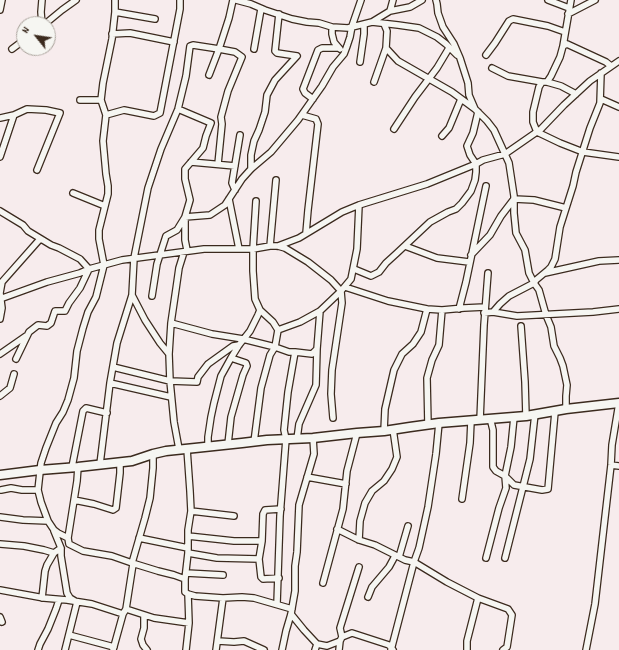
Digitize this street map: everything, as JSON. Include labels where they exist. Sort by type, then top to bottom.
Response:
[{"type":"street","points":[[0,10],[2,0]]},
{"type":"street","points":[[42,0],[42,16]]},
{"type":"street","points":[[54,16],[76,0]]},
{"type":"street","points":[[77,602],[70,598],[67,593],[62,565],[61,548],[54,530],[48,521],[38,490],[41,463],[58,418],[63,412],[68,400],[74,378],[79,343],[88,312],[96,297],[104,265],[99,239],[99,230],[108,194],[108,186],[103,141],[106,115],[101,100],[112,39],[115,0]]},
{"type":"street","points":[[106,115],[124,110],[154,116],[160,113],[180,9],[180,0]]},
{"type":"street","points":[[209,75],[219,49],[234,0],[307,22],[318,22],[332,27],[348,28],[372,22],[390,11],[410,7],[422,0]]},
{"type":"street","points":[[185,217],[210,215],[225,205],[242,179],[251,169],[272,152],[302,115],[333,67],[344,54],[361,0]]},
{"type":"street","points":[[390,11],[393,0]]},
{"type":"street","points":[[354,269],[371,276],[379,272],[386,263],[430,222],[456,209],[471,191],[475,180],[476,164],[470,155],[467,146],[473,133],[476,111],[469,96],[468,83],[460,58],[454,44],[443,27],[436,0]]},
{"type":"street","points":[[548,0],[569,8]]},
{"type":"street","points":[[571,0],[560,58],[551,76],[539,87],[533,112],[533,122],[537,132],[560,143],[583,152],[619,157]]},
{"type":"street","points":[[568,14],[595,0]]},
{"type":"street","points":[[254,49],[262,9]]},
{"type":"street","points":[[115,12],[155,19]]},
{"type":"street","points":[[251,169],[251,155],[254,141],[265,112],[267,95],[276,80],[296,56],[277,53],[275,51],[279,14]]},
{"type":"street","points":[[486,55],[496,43],[508,21],[513,19],[548,26],[565,32]]},
{"type":"street","points":[[372,22],[419,28],[438,37],[460,58]]},
{"type":"street","points":[[360,62],[364,24]]},
{"type":"street","points":[[374,82],[386,48],[388,31],[384,24]]},
{"type":"street","points":[[332,27],[334,42],[344,54]]},
{"type":"street","points":[[112,34],[130,33],[174,42]]},
{"type":"street","points":[[563,46],[567,44],[606,62],[611,66]]},
{"type":"street","points":[[100,464],[110,383],[117,343],[132,295],[134,258],[148,188],[161,150],[178,109],[186,76],[190,46],[193,45],[235,52],[242,56],[228,91],[221,117],[222,124],[218,164]]},
{"type":"street","points":[[12,49],[16,46]]},
{"type":"street","points":[[313,99],[305,93],[303,89],[318,50],[322,48],[339,48]]},
{"type":"street","points":[[386,48],[398,61],[452,92],[476,111],[494,130],[509,163],[514,199],[516,233],[525,250],[529,273],[538,290],[551,327],[554,346],[560,358],[567,385],[566,409]]},
{"type":"street","points":[[394,129],[415,97],[437,68],[449,48]]},
{"type":"street","points":[[278,246],[299,238],[342,212],[359,205],[418,187],[483,160],[505,154],[537,132],[590,81],[619,61]]},
{"type":"street","points":[[492,68],[508,76],[561,86],[576,94]]},
{"type":"street","points":[[493,312],[510,296],[522,288],[534,283],[551,267],[555,259],[560,227],[590,128],[596,117],[601,99],[601,73]]},
{"type":"street","points":[[442,136],[449,128],[461,99]]},
{"type":"street","points":[[601,99],[619,107]]},
{"type":"street","points":[[80,100],[101,100]]},
{"type":"street","points":[[0,118],[14,115],[27,109],[46,110],[60,113],[37,170]]},
{"type":"street","points":[[152,296],[157,264],[166,236],[177,230],[185,217],[190,200],[185,179],[185,169],[203,148],[211,123],[178,109]]},
{"type":"street","points":[[0,157],[14,115]]},
{"type":"street","points":[[302,115],[316,119],[318,124],[306,233]]},
{"type":"street","points":[[235,190],[232,183],[240,135]]},
{"type":"street","points":[[191,162],[235,166]]},
{"type":"street","points":[[270,246],[276,180]]},
{"type":"street","points":[[459,309],[486,186]]},
{"type":"street","points":[[73,193],[105,206]]},
{"type":"street","points":[[229,199],[239,249]]},
{"type":"street","points":[[514,199],[534,200],[566,208]]},
{"type":"street","points":[[470,259],[490,235],[501,216],[514,199]]},
{"type":"street","points":[[254,442],[261,388],[270,355],[275,347],[278,330],[273,322],[260,310],[255,299],[253,249],[256,201]]},
{"type":"street","points":[[278,330],[300,322],[320,311],[343,289],[351,279],[358,249],[359,205]]},
{"type":"street","points":[[0,211],[23,225],[28,231],[40,239],[80,260],[89,269]]},
{"type":"street","points":[[185,217],[186,251],[179,268],[171,324],[169,354],[174,422],[183,449],[190,491],[185,592],[188,594],[189,623],[186,650]]},
{"type":"street","points":[[0,319],[2,308],[0,293],[2,282],[40,239]]},
{"type":"street","points":[[0,299],[48,282],[122,260],[204,249],[253,249],[278,246],[285,248],[308,262],[343,289],[388,301],[427,309],[485,310],[517,316],[619,310]]},
{"type":"street","points":[[405,246],[437,258],[470,259]]},
{"type":"street","points":[[544,273],[599,261],[619,260]]},
{"type":"street","points":[[0,354],[27,335],[38,325],[48,326],[51,323],[55,311],[65,311],[80,288],[89,269]]},
{"type":"street","points":[[480,420],[488,273]]},
{"type":"street","points":[[333,418],[332,370],[343,289]]},
{"type":"street","points":[[132,295],[145,320],[169,354]]},
{"type":"street","points":[[384,431],[385,409],[394,370],[402,354],[413,344],[421,332],[427,309]]},
{"type":"street","points":[[208,446],[208,437],[214,403],[221,376],[255,321],[260,310]]},
{"type":"street","points":[[428,425],[428,378],[432,360],[439,345],[442,310]]},
{"type":"street","points":[[297,438],[299,424],[316,385],[320,311]]},
{"type":"street","points":[[171,324],[212,334],[243,339],[289,352],[312,354],[317,349]]},
{"type":"street","points":[[505,558],[530,459],[530,415],[525,382],[521,326]]},
{"type":"street","points":[[16,359],[27,335]]},
{"type":"street","points":[[113,367],[170,381],[197,382],[198,377],[208,364],[233,346],[239,345]]},
{"type":"street","points":[[277,604],[280,509],[286,439],[284,430],[288,392],[295,352]]},
{"type":"street","points":[[228,444],[231,417],[247,366],[246,363],[231,358]]},
{"type":"street","points":[[0,396],[10,388],[14,374]]},
{"type":"street","points":[[110,383],[171,397]]},
{"type":"street","points":[[0,475],[120,463],[166,451],[208,446],[384,431],[439,423],[514,417],[619,403],[612,445],[596,604],[586,650]]},
{"type":"street","points":[[107,412],[86,408],[83,411],[75,467],[77,481],[68,538],[69,544],[83,551],[108,555],[174,575],[223,575]]},
{"type":"street","points":[[490,418],[493,430],[493,467],[496,472],[504,476],[514,485],[542,490],[548,489],[555,412]]},
{"type":"street","points":[[486,558],[499,508],[506,488],[504,476],[511,447],[514,417]]},
{"type":"street","points":[[462,499],[470,443],[471,421]]},
{"type":"street","points":[[392,650],[414,562],[419,548],[428,507],[439,423]]},
{"type":"street","points":[[359,540],[360,521],[365,503],[372,491],[384,481],[392,469],[397,457],[393,429]]},
{"type":"street","points":[[323,583],[343,509],[347,471],[357,433]]},
{"type":"street","points":[[282,650],[292,611],[295,591],[299,505],[314,454],[313,438]]},
{"type":"street","points":[[69,635],[114,648],[124,612],[132,563],[150,498],[153,454]]},
{"type":"street","points":[[74,500],[113,510],[116,508],[120,463]]},
{"type":"street","points":[[611,465],[619,466]]},
{"type":"street","points":[[307,478],[346,484]]},
{"type":"street","points":[[0,494],[0,489],[11,488],[38,490]]},
{"type":"street","points":[[279,578],[263,579],[261,577],[259,559],[262,541],[263,514],[265,510],[280,509]]},
{"type":"street","points":[[190,511],[234,516]]},
{"type":"street","points":[[0,517],[48,521]]},
{"type":"street","points":[[368,597],[372,587],[397,556],[408,526]]},
{"type":"street","points":[[337,529],[359,540],[375,545],[405,560],[414,562],[447,582],[478,598],[508,609],[512,615],[506,647],[503,650]]},
{"type":"street","points":[[54,530],[68,538]]},
{"type":"street","points":[[188,536],[234,541],[262,541]]},
{"type":"street","points":[[139,538],[217,558],[259,559]]},
{"type":"street","points":[[0,544],[24,546],[54,553]]},
{"type":"street","points":[[42,598],[45,571],[54,553],[61,548]]},
{"type":"street","points":[[339,650],[341,639],[340,628],[359,567]]},
{"type":"street","points":[[0,590],[42,598],[92,604],[154,618],[189,623]]},
{"type":"street","points":[[188,594],[223,598],[254,598],[277,604],[292,611],[316,647],[327,646],[352,633],[389,645],[392,650]]},
{"type":"street","points":[[216,650],[223,598]]},
{"type":"street","points":[[467,650],[467,641],[478,598]]},
{"type":"street","points":[[38,650],[59,600]]},
{"type":"street","points":[[65,650],[77,602]]},
{"type":"street","points":[[144,615],[144,628],[141,639],[147,650]]},
{"type":"street","points":[[218,641],[244,641],[264,650]]}]
